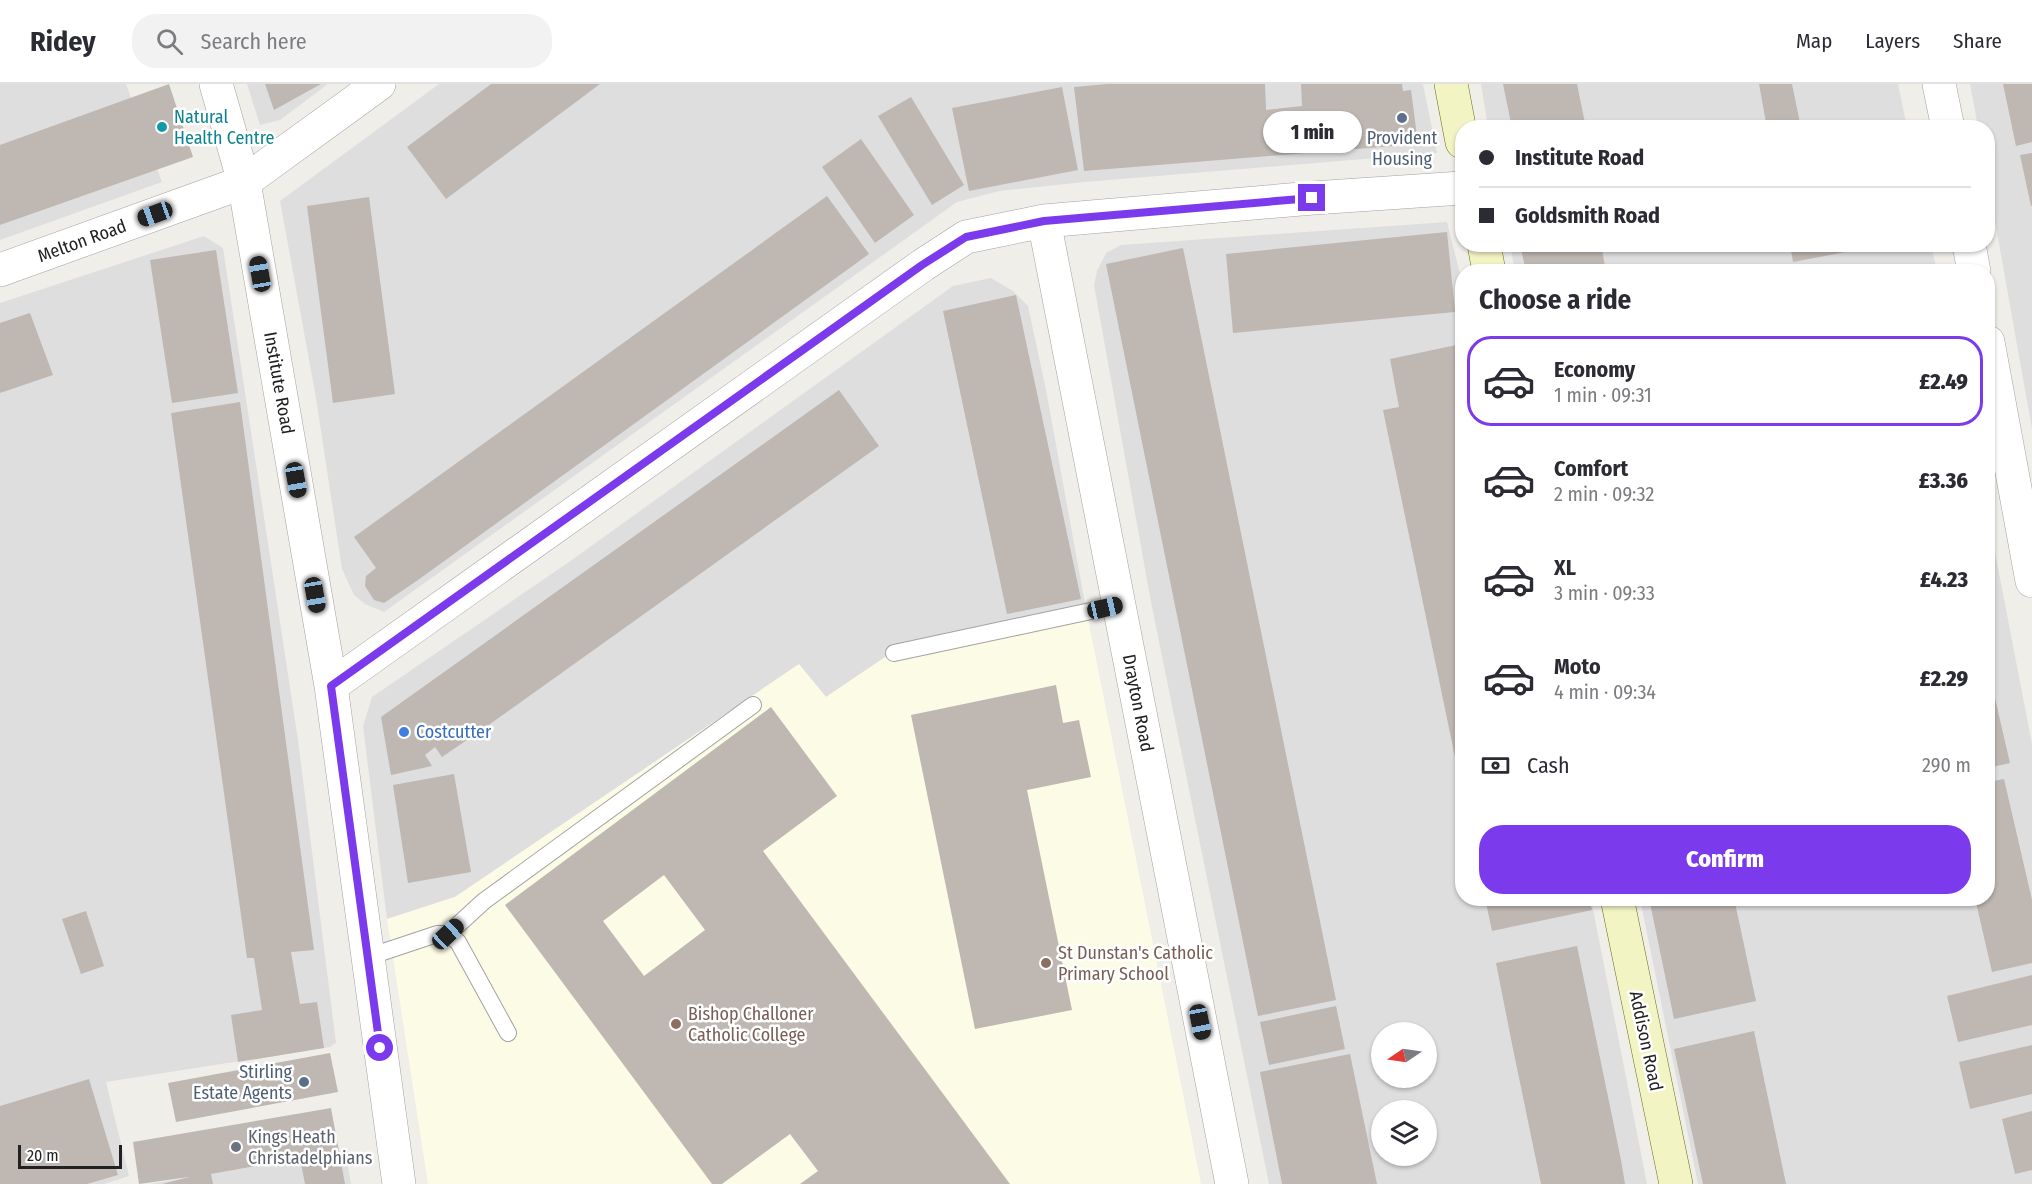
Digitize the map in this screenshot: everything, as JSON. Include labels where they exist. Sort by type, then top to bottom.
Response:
[{"type":"main road","points":[[1450,84],[1457,120]]},
{"type":"main road","name":"Addison Road","points":[[1619,906],[1676,1184]]},
{"type":"street","name":"Institute Road","points":[[216,84],[244,182],[331,686],[399,1184]]},
{"type":"street","name":"Melton Road","points":[[0,270],[244,182],[379,84]]},
{"type":"street","points":[[1940,84],[1947,120]]},
{"type":"street","points":[[331,686],[922,265],[966,237],[1044,221],[1455,188]]},
{"type":"street","name":"Drayton Road","points":[[1044,221],[1232,1184]]},
{"type":"street","points":[[1995,380],[2032,581]]},
{"type":"lane","points":[[894,652],[1119,605]]},
{"type":"lane","points":[[448,934],[484,901],[753,705]]},
{"type":"lane","points":[[368,957],[437,934],[448,934],[458,942],[508,1032]]},
{"type":"shaded area","points":[[0,84],[126,84],[162,182],[0,240]]},
{"type":"shaded area","points":[[247,84],[328,84],[280,120],[260,125]]},
{"type":"shaded area","points":[[439,84],[1423,84],[1437,153],[1085,182],[999,191],[957,202],[384,612],[365,604],[354,595],[342,569],[316,398],[280,201]]},
{"type":"shaded area","points":[[1481,84],[1898,84],[1906,120],[1487,120]]},
{"type":"shaded area","points":[[1970,84],[2032,84],[2032,429],[1995,221],[1995,120],[1977,120]]},
{"type":"shaded area","points":[[1447,222],[1458,264],[1455,264],[1455,906],[1592,906],[1647,1184],[1269,1184],[1151,602],[1094,285],[1097,271],[1106,253],[1121,245]]},
{"type":"shaded area","points":[[204,236],[223,248],[298,740],[336,1043],[330,1047],[106,1082],[129,1176],[104,1184],[0,1184],[0,303]]},
{"type":"shaded area","points":[[1511,252],[1933,252],[1935,264],[1514,264]]},
{"type":"shaded area","points":[[991,278],[1013,291],[1028,306],[1046,390],[1086,609],[909,641],[826,697],[799,665],[455,897],[387,919],[363,726],[372,697],[569,562],[953,286]]},
{"type":"shaded area","points":[[1995,552],[2032,744],[2032,1184],[1698,1184],[1641,906],[1995,906]]},
{"type":"shaded area","name":"Bishop Challoner Catholic College","points":[[1086,609],[1201,1184],[428,1184],[387,919],[455,897],[799,664],[826,697],[909,641]]},
{"type":"shaded area","points":[[345,1150],[351,1184],[149,1184],[211,1174]]},
{"type":"building","points":[[169,84],[193,157],[0,225],[0,145]]},
{"type":"building","points":[[265,84],[321,84],[274,110]]},
{"type":"building","points":[[491,84],[600,84],[446,199],[407,147]]},
{"type":"building","points":[[1108,84],[1265,84],[1266,110],[1302,106],[1301,84],[1402,84],[1403,91],[1411,90],[1418,144],[1084,171],[1074,87]]},
{"type":"building","points":[[1503,84],[1577,84],[1584,120],[1510,120]]},
{"type":"building","points":[[1759,84],[1792,84],[1799,120],[1766,120]]},
{"type":"building","points":[[2003,84],[2032,84],[2032,142],[2016,146]]},
{"type":"building","points":[[1062,87],[1078,170],[969,191],[952,108]]},
{"type":"building","points":[[911,97],[964,185],[932,205],[878,116]]},
{"type":"building","points":[[861,139],[914,215],[875,243],[822,167]]},
{"type":"building","points":[[2032,153],[2032,206],[2031,206],[2020,155]]},
{"type":"building","points":[[827,196],[869,254],[418,580],[384,603],[374,600],[365,586],[366,576],[376,568],[354,537]]},
{"type":"building","points":[[369,197],[395,394],[333,403],[307,206]]},
{"type":"building","points":[[1447,232],[1455,312],[1233,333],[1226,254]]},
{"type":"building","points":[[1183,248],[1336,1000],[1258,1016],[1106,264]]},
{"type":"building","points":[[216,250],[238,393],[172,403],[150,260]]},
{"type":"building","points":[[1522,252],[1602,252],[1605,264],[1524,264]]},
{"type":"building","points":[[1791,252],[1846,252],[1793,262]]},
{"type":"building","points":[[1016,295],[1081,599],[1007,614],[943,311]]},
{"type":"building","points":[[30,313],[53,375],[0,393],[0,323]]},
{"type":"building","points":[[1455,345],[1455,757],[1383,410],[1399,407],[1390,359]]},
{"type":"building","points":[[839,390],[879,446],[442,757],[435,747],[425,755],[432,766],[391,775],[381,717]]},
{"type":"building","points":[[240,402],[314,950],[291,952],[300,1004],[317,1002],[324,1048],[238,1062],[231,1015],[262,1010],[254,958],[247,958],[171,413]]},
{"type":"building","points":[[1056,685],[1063,723],[1079,720],[1091,777],[1027,790],[1072,1010],[975,1029],[911,715]]},
{"type":"building","points":[[1995,698],[2010,763],[1995,766]]},
{"type":"building","points":[[771,707],[837,796],[763,851],[1010,1184],[800,1184],[818,1171],[790,1134],[722,1184],[712,1184],[505,905]],"holes":[[[664,875],[705,930],[644,976],[603,921]]]},
{"type":"building","points":[[454,774],[471,872],[408,883],[393,785]]},
{"type":"building","points":[[2004,779],[2032,900],[2032,963],[1992,972],[1977,906],[1995,906],[1995,781]]},
{"type":"building","points":[[1487,906],[1591,906],[1592,910],[1492,931]]},
{"type":"building","points":[[1651,906],[1736,906],[1756,1001],[1674,1019]]},
{"type":"building","points":[[86,911],[104,966],[81,974],[62,919]]},
{"type":"building","points":[[1577,946],[1625,1184],[1541,1184],[1512,1044],[1496,963]]},
{"type":"building","points":[[2032,975],[2032,1025],[1958,1042],[1947,996]]},
{"type":"building","points":[[1336,1006],[1345,1049],[1269,1065],[1260,1022]]},
{"type":"building","points":[[1754,1031],[1786,1184],[1703,1184],[1674,1049]]},
{"type":"building","points":[[2032,1045],[2032,1094],[1970,1109],[1959,1062]]},
{"type":"building","points":[[330,1053],[338,1092],[176,1122],[168,1083]]},
{"type":"building","points":[[1350,1054],[1371,1155],[1371,1166],[1373,1166],[1377,1184],[1282,1184],[1260,1072]]},
{"type":"building","points":[[89,1079],[118,1175],[87,1184],[0,1184],[0,1106]]},
{"type":"building","name":"Kings Heath Christadelphians","points":[[331,1108],[345,1184],[305,1184],[300,1158],[211,1174],[213,1184],[162,1184],[189,1177],[139,1184],[133,1142]]},
{"type":"building","points":[[2032,1111],[2032,1170],[2015,1174],[2002,1119]]},
{"type":"place","name":"Provident Housing","points":[[1402,118]]},
{"type":"place","name":"Natural Health Centre","points":[[162,127]]},
{"type":"place","name":"Costcutter","points":[[404,732]]},
{"type":"place","name":"St Dunstan's Catholic Primary School","points":[[1046,963]]},
{"type":"place","name":"Bishop Challoner Catholic College","points":[[676,1024]]},
{"type":"place","name":"Stirling Estate Agents","points":[[304,1082]]},
{"type":"place","name":"Kings Heath Christadelphians","points":[[236,1147]]},
{"type":"route","points":[[380,1048],[331,686],[922,265],[966,237],[1044,221],[1312,198]]}]
